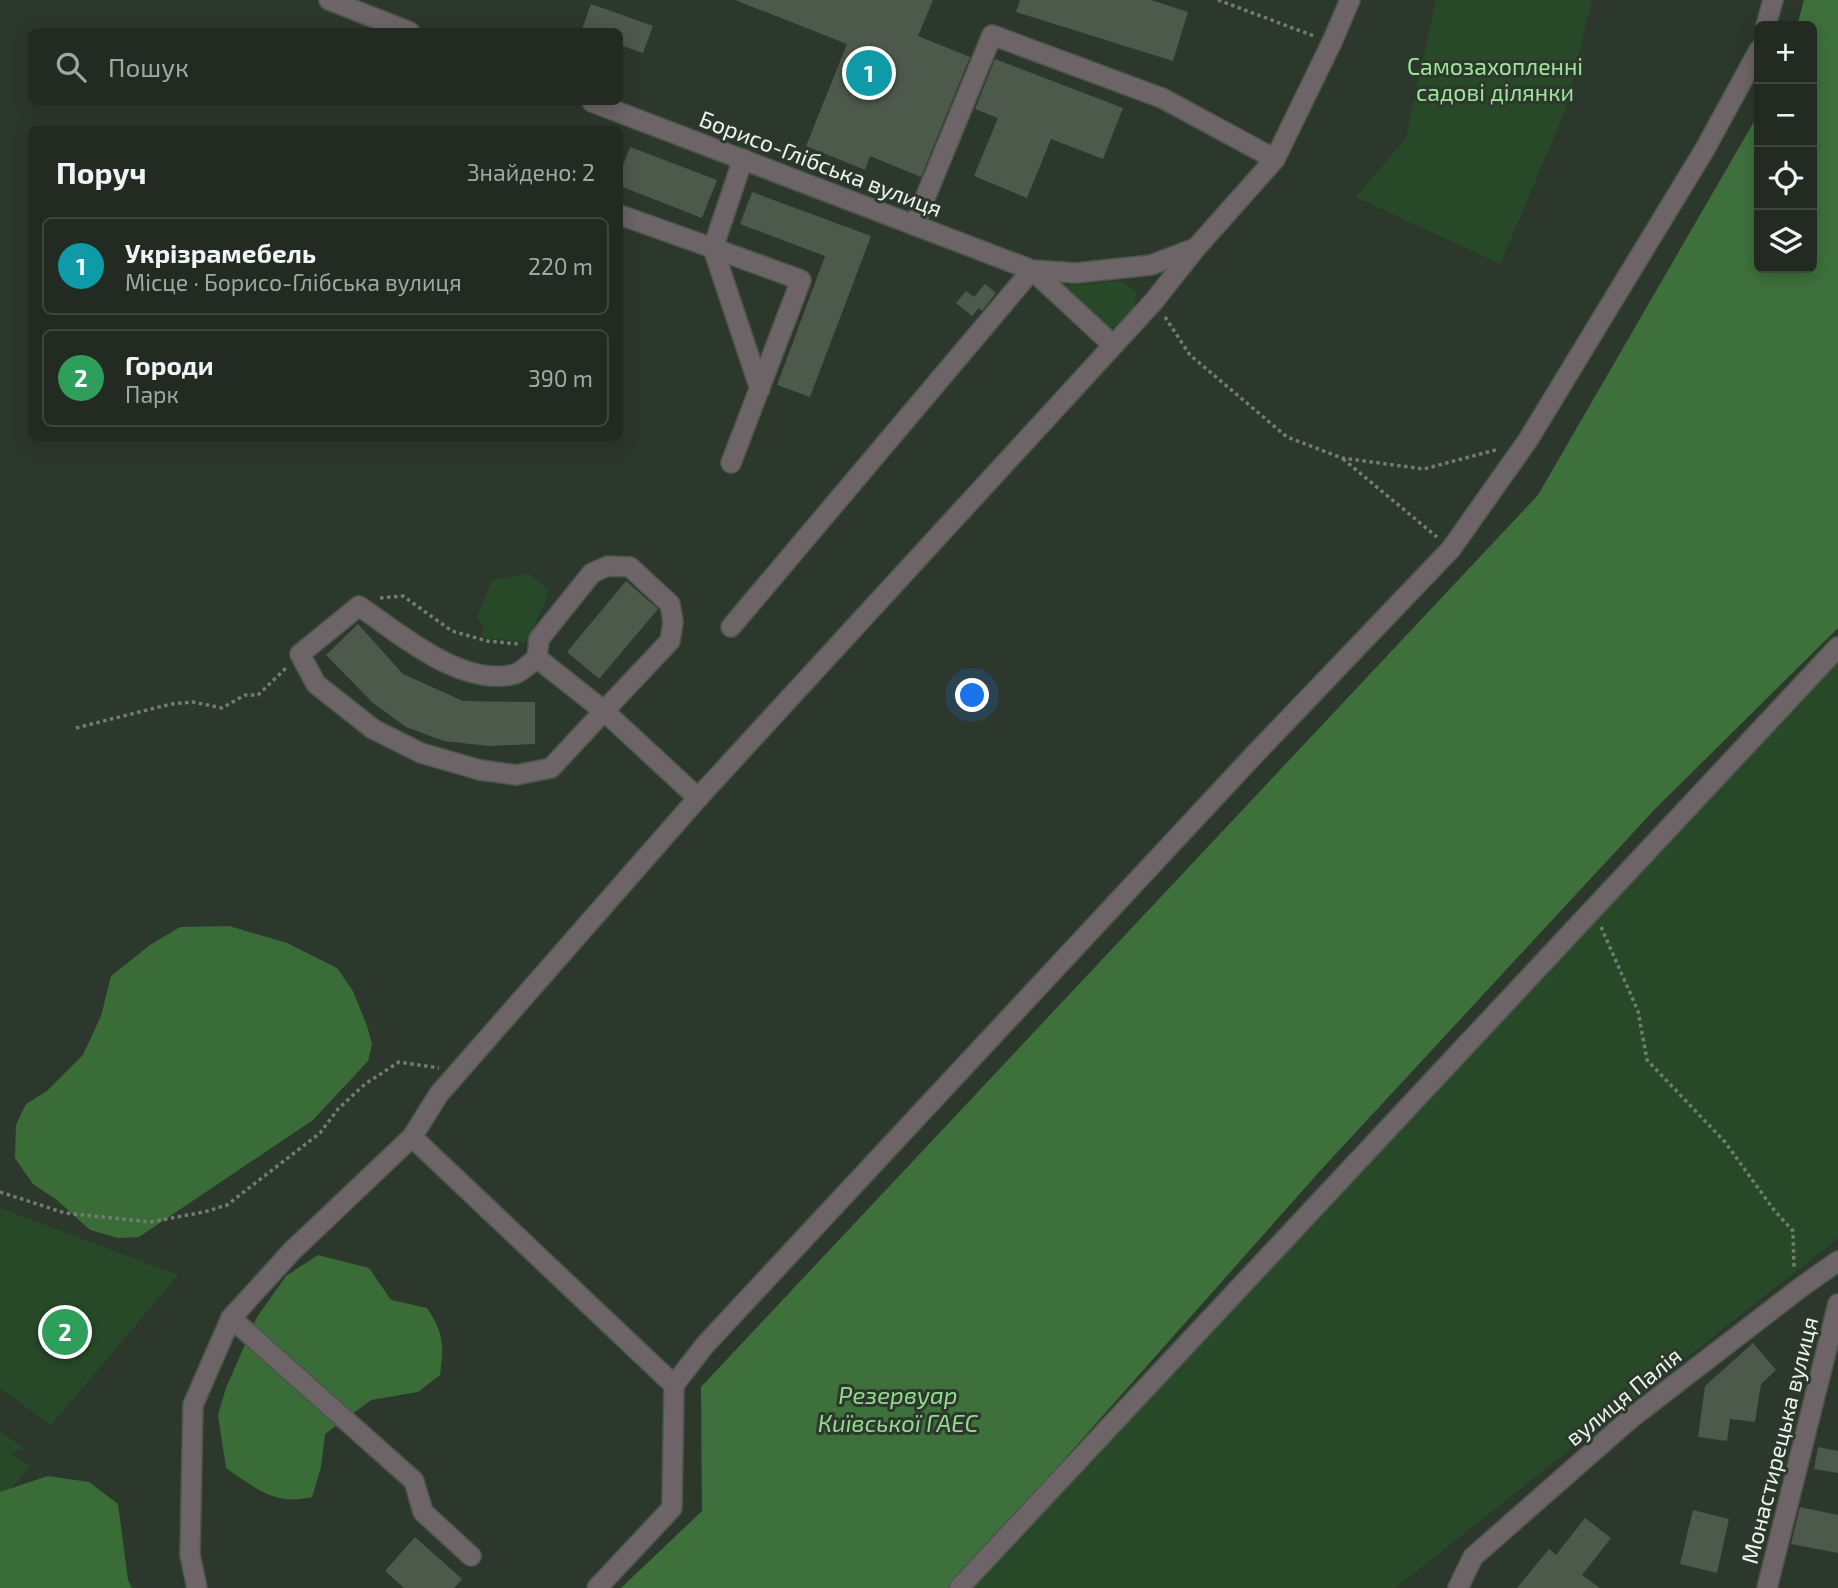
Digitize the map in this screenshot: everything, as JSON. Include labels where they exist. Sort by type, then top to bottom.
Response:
[{"type":"street","points":[[329,0],[401,28]]},
{"type":"street","name":"Борисо-Глібська вулиця","points":[[601,105],[1032,270],[1076,274],[1151,265],[1196,247],[1275,159],[1350,0]]},
{"type":"street","points":[[1767,21],[1773,0]]},
{"type":"street","points":[[914,225],[992,36],[1162,98],[1275,159]]},
{"type":"street","points":[[597,1588],[672,1508],[674,1385],[705,1345],[1084,937],[1451,550],[1528,440],[1705,149],[1754,59]]},
{"type":"street","points":[[743,159],[713,248],[760,389]]},
{"type":"street","points":[[623,216],[801,280],[731,463]]},
{"type":"street","points":[[197,1588],[190,1555],[193,1405],[231,1318],[292,1251],[412,1137],[439,1094],[458,1071],[698,798],[1154,301],[1196,247]]},
{"type":"street","points":[[731,627],[1032,270]]},
{"type":"street","name":"Борисо-Глібська вулиця","points":[[1032,270],[1112,344]]},
{"type":"street","points":[[608,566],[630,567],[670,604],[673,622],[670,641],[551,768],[516,775],[480,770],[421,753],[373,729],[316,684],[300,654],[359,606],[432,656],[483,676],[516,674],[538,650],[592,573],[608,566]]},
{"type":"street","points":[[959,1588],[1838,647]]},
{"type":"street","points":[[538,650],[698,798]]},
{"type":"street","points":[[412,1137],[674,1385]]},
{"type":"street","name":"вулиця Палія","points":[[1458,1588],[1473,1557],[1630,1419],[1838,1261]]},
{"type":"street","name":"Монастирецька вулиця","points":[[1767,1588],[1838,1304]]},
{"type":"street","points":[[231,1318],[414,1481],[423,1512],[471,1556]]},
{"type":"path","points":[[1219,0],[1332,42]]},
{"type":"path","points":[[1154,301],[1190,355],[1287,437],[1342,458],[1424,469],[1528,440]]},
{"type":"path","points":[[1342,458],[1451,550]]},
{"type":"path","points":[[359,606],[384,596],[403,596],[452,631],[487,641],[538,650]]},
{"type":"path","points":[[76,728],[171,704],[193,702],[222,708],[245,695],[258,695],[300,654]]},
{"type":"path","points":[[1593,909],[1638,1011],[1647,1060],[1725,1142],[1774,1210],[1793,1231],[1793,1263],[1800,1288]]},
{"type":"path","points":[[0,1192],[65,1213],[150,1222],[204,1212],[227,1205],[320,1133],[338,1109],[365,1084],[399,1062],[458,1071]]},
{"type":"green space","name":"Самозахопленні садові ділянки","points":[[1436,0],[1592,0],[1565,111],[1500,264],[1356,197],[1406,138]]},
{"type":"green space","points":[[1121,281],[1136,291],[1136,298],[1132,309],[1109,330],[1065,286]]},
{"type":"green space","points":[[530,574],[549,591],[528,642],[482,637],[483,625],[477,617],[492,580]]},
{"type":"green space","points":[[1838,647],[1838,1238],[1395,1588],[959,1588]]},
{"type":"green space","points":[[0,1208],[178,1275],[51,1425],[0,1388]]},
{"type":"green space","points":[[0,1432],[24,1448],[9,1453],[30,1466],[0,1501]]},
{"type":"shaded area","points":[[229,926],[287,943],[337,968],[353,991],[367,1026],[372,1044],[368,1061],[313,1120],[139,1237],[118,1238],[90,1230],[57,1200],[33,1184],[15,1158],[16,1125],[26,1104],[47,1091],[83,1055],[101,1016],[111,976],[150,945],[180,927]]},
{"type":"shaded area","points":[[318,1255],[369,1268],[391,1300],[427,1308],[437,1325],[441,1340],[440,1375],[418,1392],[371,1400],[325,1434],[321,1467],[312,1497],[287,1499],[266,1493],[226,1468],[218,1415],[226,1388],[257,1317],[286,1276]]},
{"type":"shaded area","points":[[48,1476],[89,1482],[118,1504],[128,1580],[132,1588],[0,1588],[0,1492]]},
{"type":"water","name":"Резервуар Київської ГАЕС","points":[[1804,0],[1838,0],[1838,628],[1655,809],[1319,1172],[950,1588],[621,1588],[702,1511],[701,1387],[1538,495],[1754,122],[1754,273],[1817,273],[1817,21],[1798,21]]},
{"type":"building","points":[[735,0],[933,0],[918,36],[970,57],[921,177],[870,156],[865,170],[806,146],[847,44]]},
{"type":"building","points":[[1020,0],[1151,0],[1188,12],[1173,61],[1016,12]]},
{"type":"building","points":[[591,4],[653,26],[643,53],[623,46],[623,28],[582,28]]},
{"type":"building","points":[[995,59],[1123,108],[1103,159],[1051,139],[1027,198],[974,176],[998,118],[975,109]]},
{"type":"building","points":[[630,147],[717,180],[702,218],[623,187],[623,165]]},
{"type":"building","points":[[752,192],[871,236],[810,397],[777,385],[825,256],[740,224]]},
{"type":"building","points":[[985,284],[996,293],[982,311],[979,308],[972,316],[956,303],[966,291],[974,297]]},
{"type":"building","points":[[626,581],[658,609],[599,679],[567,652]]},
{"type":"building","points":[[358,624],[403,674],[463,701],[535,702],[535,744],[489,746],[444,741],[406,727],[373,703],[326,655]]},
{"type":"building","points":[[1753,1343],[1776,1370],[1761,1384],[1755,1422],[1730,1419],[1727,1441],[1698,1437],[1705,1386]]},
{"type":"building","points":[[1818,1447],[1838,1451],[1838,1473],[1814,1469]]},
{"type":"building","points":[[1800,1507],[1838,1515],[1838,1553],[1791,1544]]},
{"type":"building","points":[[1693,1510],[1729,1519],[1717,1573],[1680,1564]]},
{"type":"building","points":[[1585,1518],[1611,1538],[1582,1575],[1600,1588],[1517,1588],[1549,1549],[1556,1555]]},
{"type":"building","points":[[415,1537],[462,1579],[454,1588],[404,1588],[385,1571]]},
{"type":"place","name":"Укрізрамебель","points":[[869,73]]},
{"type":"place","name":"Городи","points":[[65,1332]]}]
